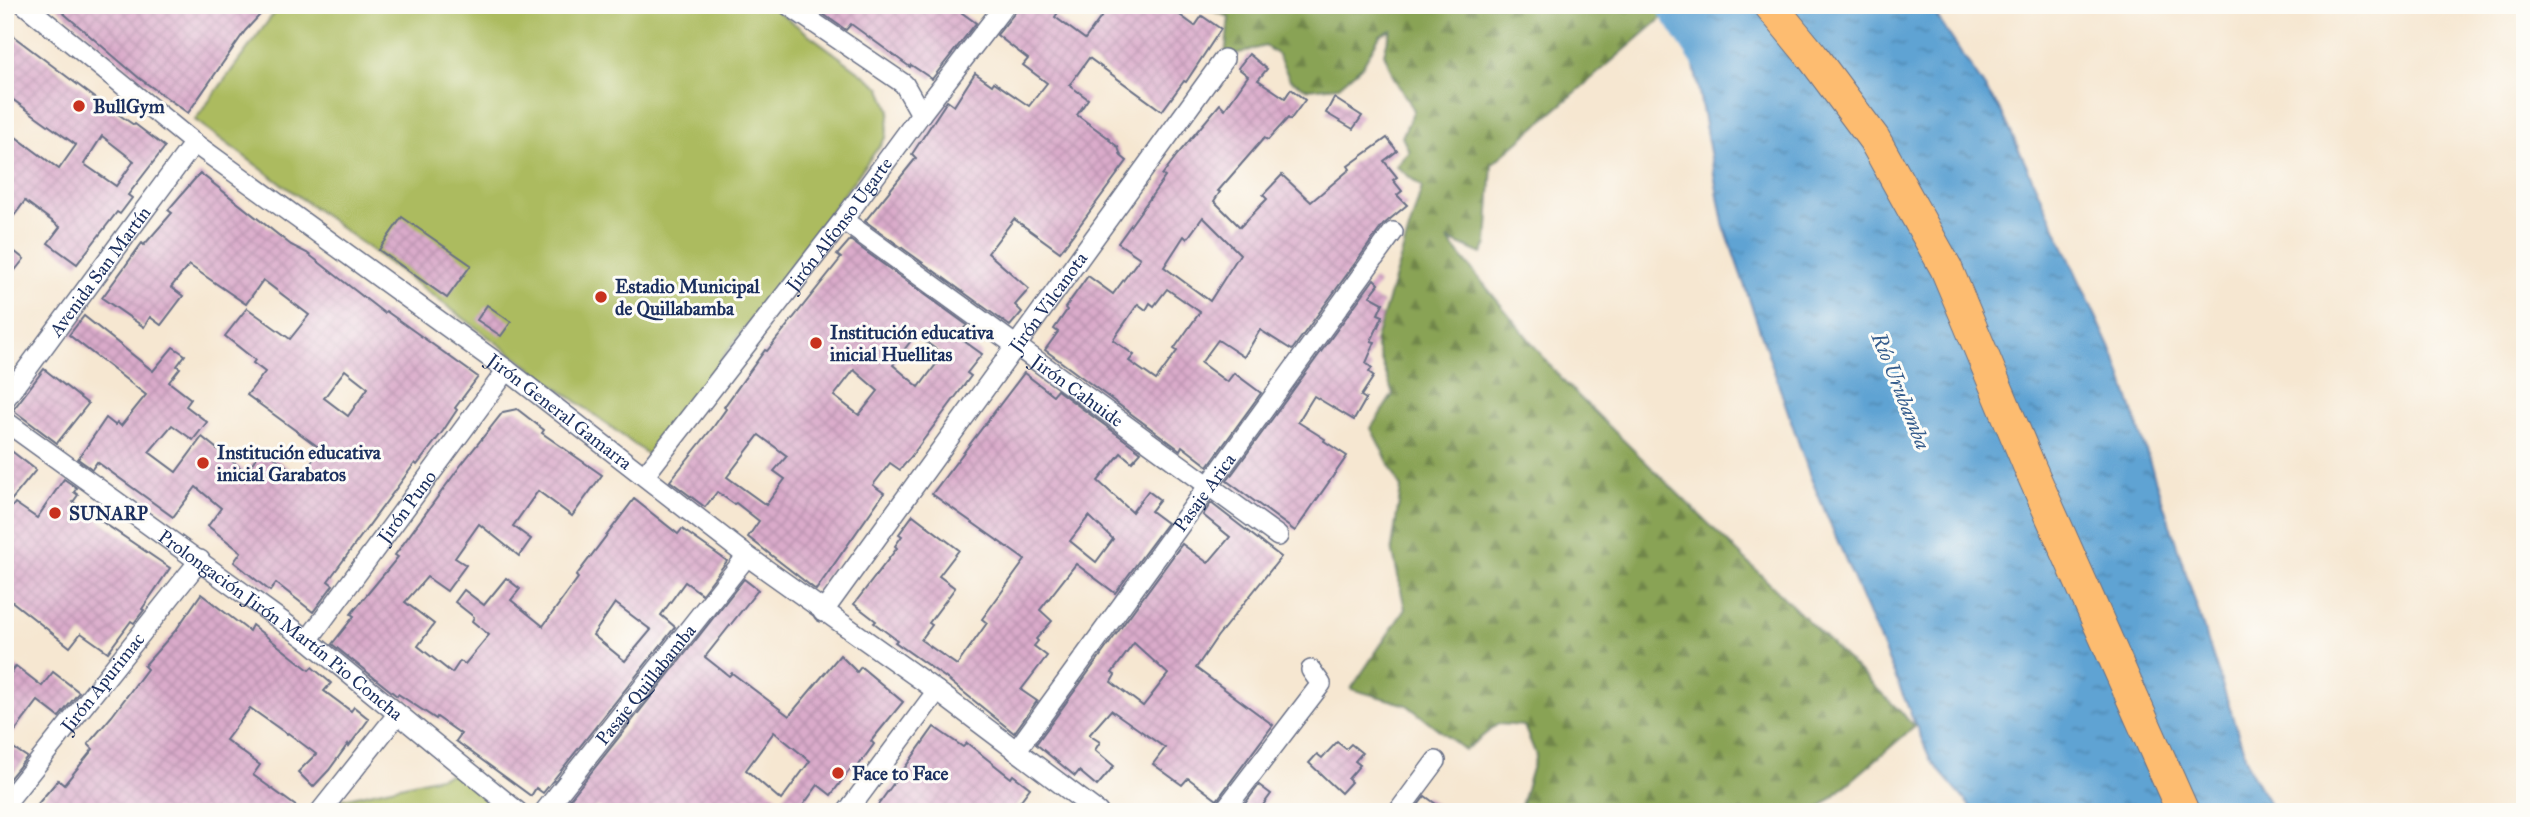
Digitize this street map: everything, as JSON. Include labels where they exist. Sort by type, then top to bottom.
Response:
[{"type":"main road","points":[[1770,5],[1874,139],[1946,268],[2030,468],[2183,812]]},
{"type":"street","name":"Jirón General Gamarra","points":[[25,5],[194,143],[507,370],[747,556],[937,691],[1098,812]]},
{"type":"street","points":[[788,5],[904,84],[921,114]]},
{"type":"street","name":"Jirón Alfonso Ugarte","points":[[645,475],[843,220],[1004,5]]},
{"type":"street","name":"Jirón Vilcanota","points":[[824,612],[1224,59]]},
{"type":"street","name":"Avenida San Martín","points":[[5,399],[194,143]]},
{"type":"street","name":"Jirón Cahuide","points":[[843,220],[1278,536]]},
{"type":"street","name":"Pasaje Arica","points":[[1016,751],[1393,232]]},
{"type":"street","name":"Jirón Puno","points":[[307,640],[507,370]]},
{"type":"street","name":"Prolongación Jirón Martín Pio Concha","points":[[5,421],[307,640],[518,812]]},
{"type":"street","name":"Pasaje Quillabamba","points":[[544,812],[747,556]]},
{"type":"street","name":"Jirón Apurimac","points":[[5,804],[200,560]]},
{"type":"street","points":[[1223,812],[1321,684],[1311,670]]},
{"type":"street","points":[[847,812],[937,691]]},
{"type":"street","points":[[320,812],[397,715]]},
{"type":"street","points":[[1398,812],[1436,761]]},
{"type":"green space","name":"Estadio Municipal de Quillabamba","points":[[280,5],[769,5],[880,87],[890,110],[886,137],[650,456],[195,120]]},
{"type":"green space","points":[[1197,5],[1677,5],[1492,164],[1487,244],[1482,254],[1447,239],[1562,380],[1915,726],[1815,812],[1519,812],[1536,755],[1524,726],[1498,724],[1465,750],[1407,705],[1351,689],[1405,609],[1392,548],[1401,488],[1371,428],[1393,394],[1375,342],[1422,187],[1396,166],[1409,151],[1402,137],[1414,110],[1395,80],[1384,53],[1391,30],[1380,35],[1363,65],[1339,86],[1308,89],[1290,80],[1278,55],[1265,46],[1225,57],[1229,17]]},
{"type":"green space","points":[[465,771],[518,812],[330,812],[339,800]]},
{"type":"water","points":[[1683,5],[1929,5],[2002,113],[2117,362],[2250,770],[2274,812],[1975,812],[1931,761],[1810,476],[1723,223]]},
{"type":"building","points":[[54,5],[269,5],[245,31],[188,113],[139,78]]},
{"type":"building","points":[[810,5],[951,5],[976,23],[932,79],[911,65],[910,67],[851,24],[846,30]]},
{"type":"building","points":[[1021,5],[1063,5],[1055,17],[1085,39],[1110,5],[1166,5],[1195,26],[1202,16],[1221,29],[1186,82],[1184,81],[1162,111],[1089,58],[1069,85],[1088,99],[1077,115],[1110,139],[1127,161],[1060,252],[1014,219],[988,253],[1029,289],[1015,305],[1022,312],[1010,326],[865,221],[916,158],[912,154],[947,101],[954,106],[975,73],[992,85],[994,82],[1029,106],[1047,83],[1023,65],[1028,59],[997,35]]},
{"type":"building","points":[[5,30],[165,147],[128,195],[132,198],[120,214],[117,212],[77,264],[48,243],[60,227],[25,201],[5,228],[5,129],[59,169],[76,145],[5,94]],"holes":[[[102,136],[134,161],[116,186],[84,164]]]},
{"type":"building","points":[[1249,54],[1267,69],[1258,80],[1285,98],[1291,89],[1305,100],[1290,120],[1288,118],[1268,140],[1264,138],[1218,191],[1220,192],[1214,201],[1240,227],[1267,199],[1263,195],[1282,175],[1311,202],[1350,169],[1348,166],[1387,138],[1397,151],[1384,161],[1397,177],[1393,180],[1402,191],[1397,195],[1407,205],[1383,225],[1292,350],[1260,330],[1244,357],[1218,340],[1201,363],[1227,382],[1234,373],[1261,393],[1208,466],[1182,446],[1180,450],[1045,350],[1058,332],[1054,329],[1067,310],[1065,308],[1088,276],[1113,294],[1140,258],[1118,243],[1165,177],[1162,175],[1177,155],[1220,104],[1225,109],[1248,76],[1238,68]],"holes":[[[1203,217],[1240,254],[1210,301],[1164,267],[1184,236],[1187,239]],[[1167,289],[1200,312],[1156,380],[1129,361],[1134,355],[1113,340],[1138,304],[1146,310],[1150,303],[1154,306]]]},
{"type":"building","points":[[1334,98],[1362,116],[1353,129],[1326,113]]},
{"type":"building","points":[[200,173],[291,245],[307,253],[384,313],[386,311],[478,377],[455,408],[457,410],[443,431],[417,465],[415,463],[328,581],[333,585],[313,612],[276,583],[270,591],[234,562],[241,552],[208,526],[221,508],[196,487],[173,517],[97,462],[92,469],[78,459],[106,418],[121,426],[146,395],[69,335],[84,316],[153,371],[173,347],[185,355],[177,366],[180,368],[169,382],[191,399],[186,406],[207,422],[193,440],[172,425],[149,452],[176,472],[202,437],[246,472],[263,448],[300,477],[321,449],[247,395],[265,372],[253,363],[255,360],[225,336],[247,308],[290,339],[309,315],[263,280],[246,304],[189,265],[171,287],[183,296],[161,325],[150,317],[144,327],[102,298],[142,243],[144,245],[172,213],[168,210]],"holes":[[[345,370],[368,388],[348,416],[324,398]]]},
{"type":"building","points":[[402,217],[471,265],[447,298],[379,250]]},
{"type":"building","points":[[850,240],[967,325],[957,336],[982,354],[967,373],[971,376],[910,458],[900,470],[890,463],[873,485],[884,493],[816,590],[748,537],[759,521],[736,503],[717,492],[705,507],[670,481],[714,426],[726,409],[724,407],[765,350],[767,351],[841,258],[837,255]],"holes":[[[916,334],[943,355],[919,387],[893,365]],[[854,370],[878,391],[859,415],[834,396]],[[759,435],[787,456],[774,471],[785,479],[766,505],[727,477]]]},
{"type":"building","points":[[5,244],[24,259],[5,283]]},
{"type":"building","points":[[1374,279],[1379,284],[1370,296],[1383,303],[1378,314],[1383,316],[1371,341],[1375,342],[1366,363],[1372,368],[1369,372],[1374,376],[1361,396],[1366,399],[1354,420],[1314,396],[1298,422],[1347,456],[1295,531],[1227,481]]},
{"type":"building","points":[[487,305],[511,322],[501,336],[477,320]]},
{"type":"building","points":[[44,369],[88,404],[57,443],[13,410]]},
{"type":"building","points":[[1024,373],[1053,395],[1057,390],[1141,452],[1132,462],[1121,453],[1098,481],[1132,512],[1148,491],[1160,500],[1151,511],[1167,523],[1115,593],[1076,564],[1040,610],[1052,621],[1036,639],[1038,641],[1034,646],[1047,656],[1021,690],[1037,701],[1014,733],[946,678],[895,642],[897,640],[854,604],[897,548],[895,546],[902,536],[899,534],[913,515],[959,550],[939,576],[955,588],[929,623],[932,625],[921,640],[957,665],[987,623],[982,619],[1025,560],[932,494]],"holes":[[[1089,516],[1113,539],[1096,562],[1070,541]]]},
{"type":"building","points":[[517,409],[544,430],[542,433],[602,475],[572,516],[538,491],[513,526],[531,539],[519,556],[479,524],[455,558],[466,565],[447,591],[427,577],[405,602],[434,624],[418,646],[452,673],[460,661],[465,664],[489,635],[472,621],[474,617],[455,602],[464,590],[484,605],[506,578],[520,589],[511,600],[543,626],[578,578],[576,576],[634,499],[678,534],[682,529],[727,561],[702,594],[685,582],[661,615],[675,627],[543,793],[536,788],[531,796],[456,741],[461,734],[437,717],[436,719],[398,694],[397,696],[332,644],[354,616],[351,614],[398,557],[395,555],[503,412]],"holes":[[[615,603],[651,630],[625,661],[593,635]]]},
{"type":"building","points":[[5,446],[36,470],[5,508]]},
{"type":"building","points":[[64,479],[77,488],[74,492],[78,495],[73,502],[170,568],[142,609],[144,610],[134,623],[131,621],[108,652],[81,633],[70,647],[5,596],[5,516],[15,503],[37,518]]},
{"type":"building","points":[[1211,503],[1281,557],[1217,637],[1196,668],[1273,725],[1217,800],[1188,778],[1182,785],[1153,764],[1165,748],[1111,710],[1089,735],[1100,742],[1095,750],[1114,766],[1097,786],[1079,771],[1075,776],[1036,744],[1182,544],[1208,563],[1230,537],[1203,515]],"holes":[[[1134,643],[1168,674],[1143,706],[1111,682],[1115,675],[1112,673]]]},
{"type":"building","points":[[744,579],[758,590],[705,657],[729,676],[732,673],[789,716],[840,655],[857,672],[861,667],[903,702],[871,741],[874,744],[856,769],[852,767],[831,795],[818,785],[798,812],[605,812],[597,806],[592,812],[568,812],[563,808]],"holes":[[[774,732],[810,761],[781,800],[746,770]]]},
{"type":"building","points":[[201,594],[249,631],[252,625],[309,670],[312,667],[331,683],[324,691],[351,711],[354,707],[369,719],[313,787],[298,772],[316,754],[250,708],[226,740],[260,765],[253,775],[304,812],[31,812],[58,780],[64,785],[93,749],[88,744],[112,716],[147,669],[144,666],[176,630]]},
{"type":"building","points":[[16,666],[42,686],[53,672],[79,692],[59,717],[38,701],[6,743],[27,757],[5,784],[5,681]]},
{"type":"building","points":[[934,727],[963,747],[967,743],[1011,778],[1013,775],[1030,788],[1012,812],[873,812]]},
{"type":"building","points":[[1337,742],[1346,749],[1351,744],[1362,753],[1355,761],[1360,765],[1341,793],[1309,763],[1317,754],[1322,758]]},
{"type":"building","points":[[1259,785],[1271,794],[1258,812],[1253,812],[1244,805]]},
{"type":"building","points":[[1425,796],[1447,812],[1413,812]]},
{"type":"waterway","name":"Río Urubamba","points":[[1674,5],[1712,62]]},
{"type":"place","name":"BullGym","points":[[79,106]]},
{"type":"place","name":"Estadio Municipal de Quillabamba","points":[[601,297]]},
{"type":"place","name":"Institución educativa inicial Huellitas","points":[[816,343]]},
{"type":"place","name":"Institución educativa inicial Garabatos","points":[[203,463]]},
{"type":"place","name":"SUNARP","points":[[55,513]]},
{"type":"place","name":"Face to Face","points":[[838,773]]}]
